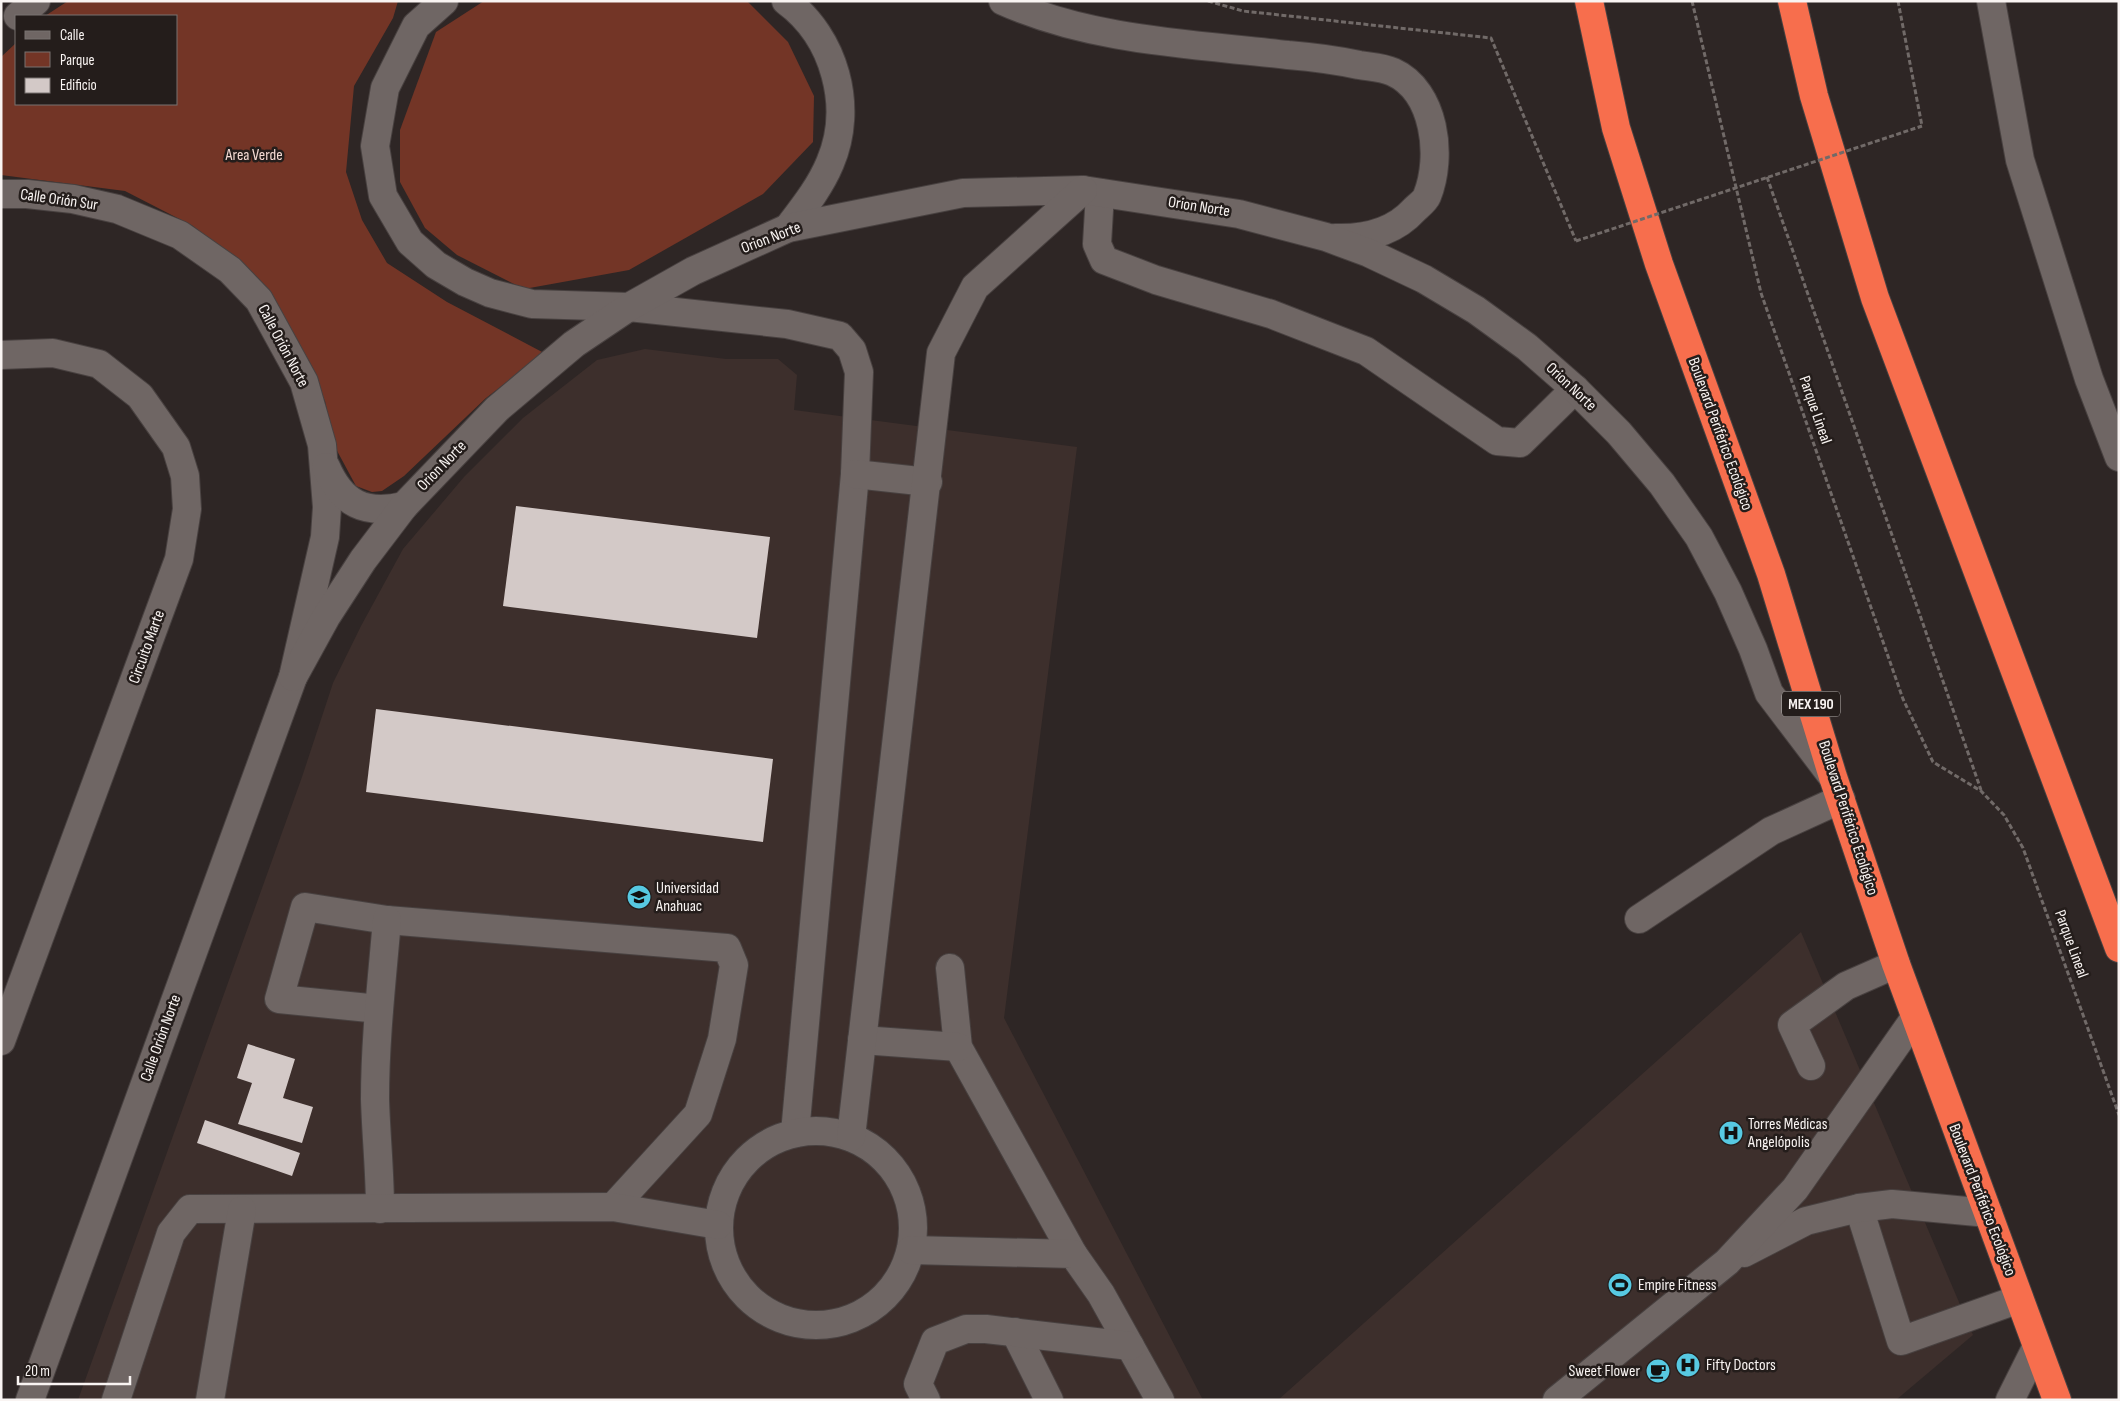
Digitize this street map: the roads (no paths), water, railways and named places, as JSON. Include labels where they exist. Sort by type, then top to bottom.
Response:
[{"type":"highway","name":"Boulevard Periférico Ecológico","points":[[1589,1],[1616,128],[1647,228],[1770,574],[1837,788],[1896,964],[2036,1348],[2057,1400]]},
{"type":"highway","points":[[1792,1],[1814,96],[1875,298],[2119,948]]},
{"type":"street","points":[[19,15],[36,1]]},
{"type":"street","points":[[444,1],[416,26],[385,88],[374,146],[383,196],[410,242],[436,266],[490,293],[532,304],[629,307],[787,324],[840,336],[852,350],[859,372],[856,474],[796,1133]]},
{"type":"street","points":[[786,1],[817,34],[831,57],[840,93],[839,130],[830,163],[813,196],[788,228]]},
{"type":"street","points":[[1003,1],[1041,16],[1128,36],[1342,61],[1381,68],[1406,80],[1416,88],[1424,102],[1433,140],[1434,162],[1426,197],[1398,225],[1375,234],[1351,238],[1326,237]]},
{"type":"street","points":[[1991,1],[2020,160],[2089,379],[2119,457]]},
{"type":"street","points":[[1,30],[15,19]]},
{"type":"street","points":[[1091,191],[1097,244],[1104,260],[1156,280],[1271,314],[1366,351],[1497,441],[1520,443],[1575,389]]},
{"type":"street","points":[[851,1138],[942,353],[975,287],[1091,191]]},
{"type":"street","name":"Orion Norte","points":[[404,506],[497,408],[574,344],[629,307],[693,271],[788,228],[964,193],[1091,191],[1239,214],[1326,237],[1369,253],[1424,279],[1476,310],[1527,347],[1575,389],[1619,433],[1649,469],[1699,537],[1728,592],[1769,693],[1837,788]]},
{"type":"street","name":"Calle Orión Sur","points":[[1,194],[27,194],[72,199],[117,209]]},
{"type":"street","name":"Calle Orión Norte","points":[[30,1400],[293,677],[325,537],[327,507],[326,467],[316,416],[304,382],[259,300],[230,270],[180,235],[117,209]]},
{"type":"street","name":"Circuito Marte","points":[[1,355],[53,353],[99,364],[140,396],[176,447],[185,476],[187,509],[179,559],[1,1041]]},
{"type":"street","points":[[326,467],[334,485],[347,499],[365,508],[384,510],[404,506]]},
{"type":"street","points":[[856,474],[928,482]]},
{"type":"street","name":"Calle Orión Norte","points":[[293,677],[326,617],[362,560],[404,506]]},
{"type":"street","points":[[1638,919],[1837,788]]},
{"type":"street","points":[[379,1009],[279,999],[305,907],[387,920],[727,948],[734,965],[722,1039],[698,1114],[613,1207]]},
{"type":"street","points":[[380,1209],[380,1174],[375,1098],[379,1009],[387,920]]},
{"type":"street","points":[[1811,1066],[1792,1025],[1846,986],[1896,964]]},
{"type":"street","points":[[950,968],[958,1047],[1072,1254],[1101,1294],[1160,1400]]},
{"type":"street","points":[[1557,1400],[1727,1262],[1795,1189],[1915,1018]]},
{"type":"street","points":[[862,1040],[958,1047]]},
{"type":"street","points":[[824,1132],[851,1138],[881,1156],[902,1183],[913,1216],[911,1250],[899,1280],[878,1304],[850,1319],[819,1326],[787,1322],[758,1308],[736,1285],[722,1257],[718,1225],[724,1194],[741,1165],[765,1144],[796,1133],[824,1132]]},
{"type":"street","points":[[1727,1262],[1806,1221],[1858,1208],[1892,1204],[1988,1213]]},
{"type":"street","points":[[116,1400],[171,1233],[190,1209],[613,1207],[718,1225]]},
{"type":"street","points":[[1858,1208],[1901,1341],[2019,1299]]},
{"type":"street","points":[[210,1400],[242,1210]]},
{"type":"street","points":[[911,1250],[1072,1254]]},
{"type":"street","points":[[926,1400],[918,1384],[935,1341],[966,1329],[986,1328],[1130,1346]]},
{"type":"street","points":[[1015,1332],[1049,1400]]},
{"type":"street","points":[[2010,1400],[2036,1348]]},
{"type":"place","name":"Universidad Anahuac","points":[[639,897]]},
{"type":"place","name":"Torres Médicas Angelópolis","points":[[1731,1133]]},
{"type":"place","name":"Empire Fitness","points":[[1620,1285]]},
{"type":"place","name":"Fifty Doctors","points":[[1688,1365]]},
{"type":"place","name":"Sweet Flower","points":[[1658,1371]]},
{"type":"park label","name":"Area Verde","points":[[254,155]]}]
